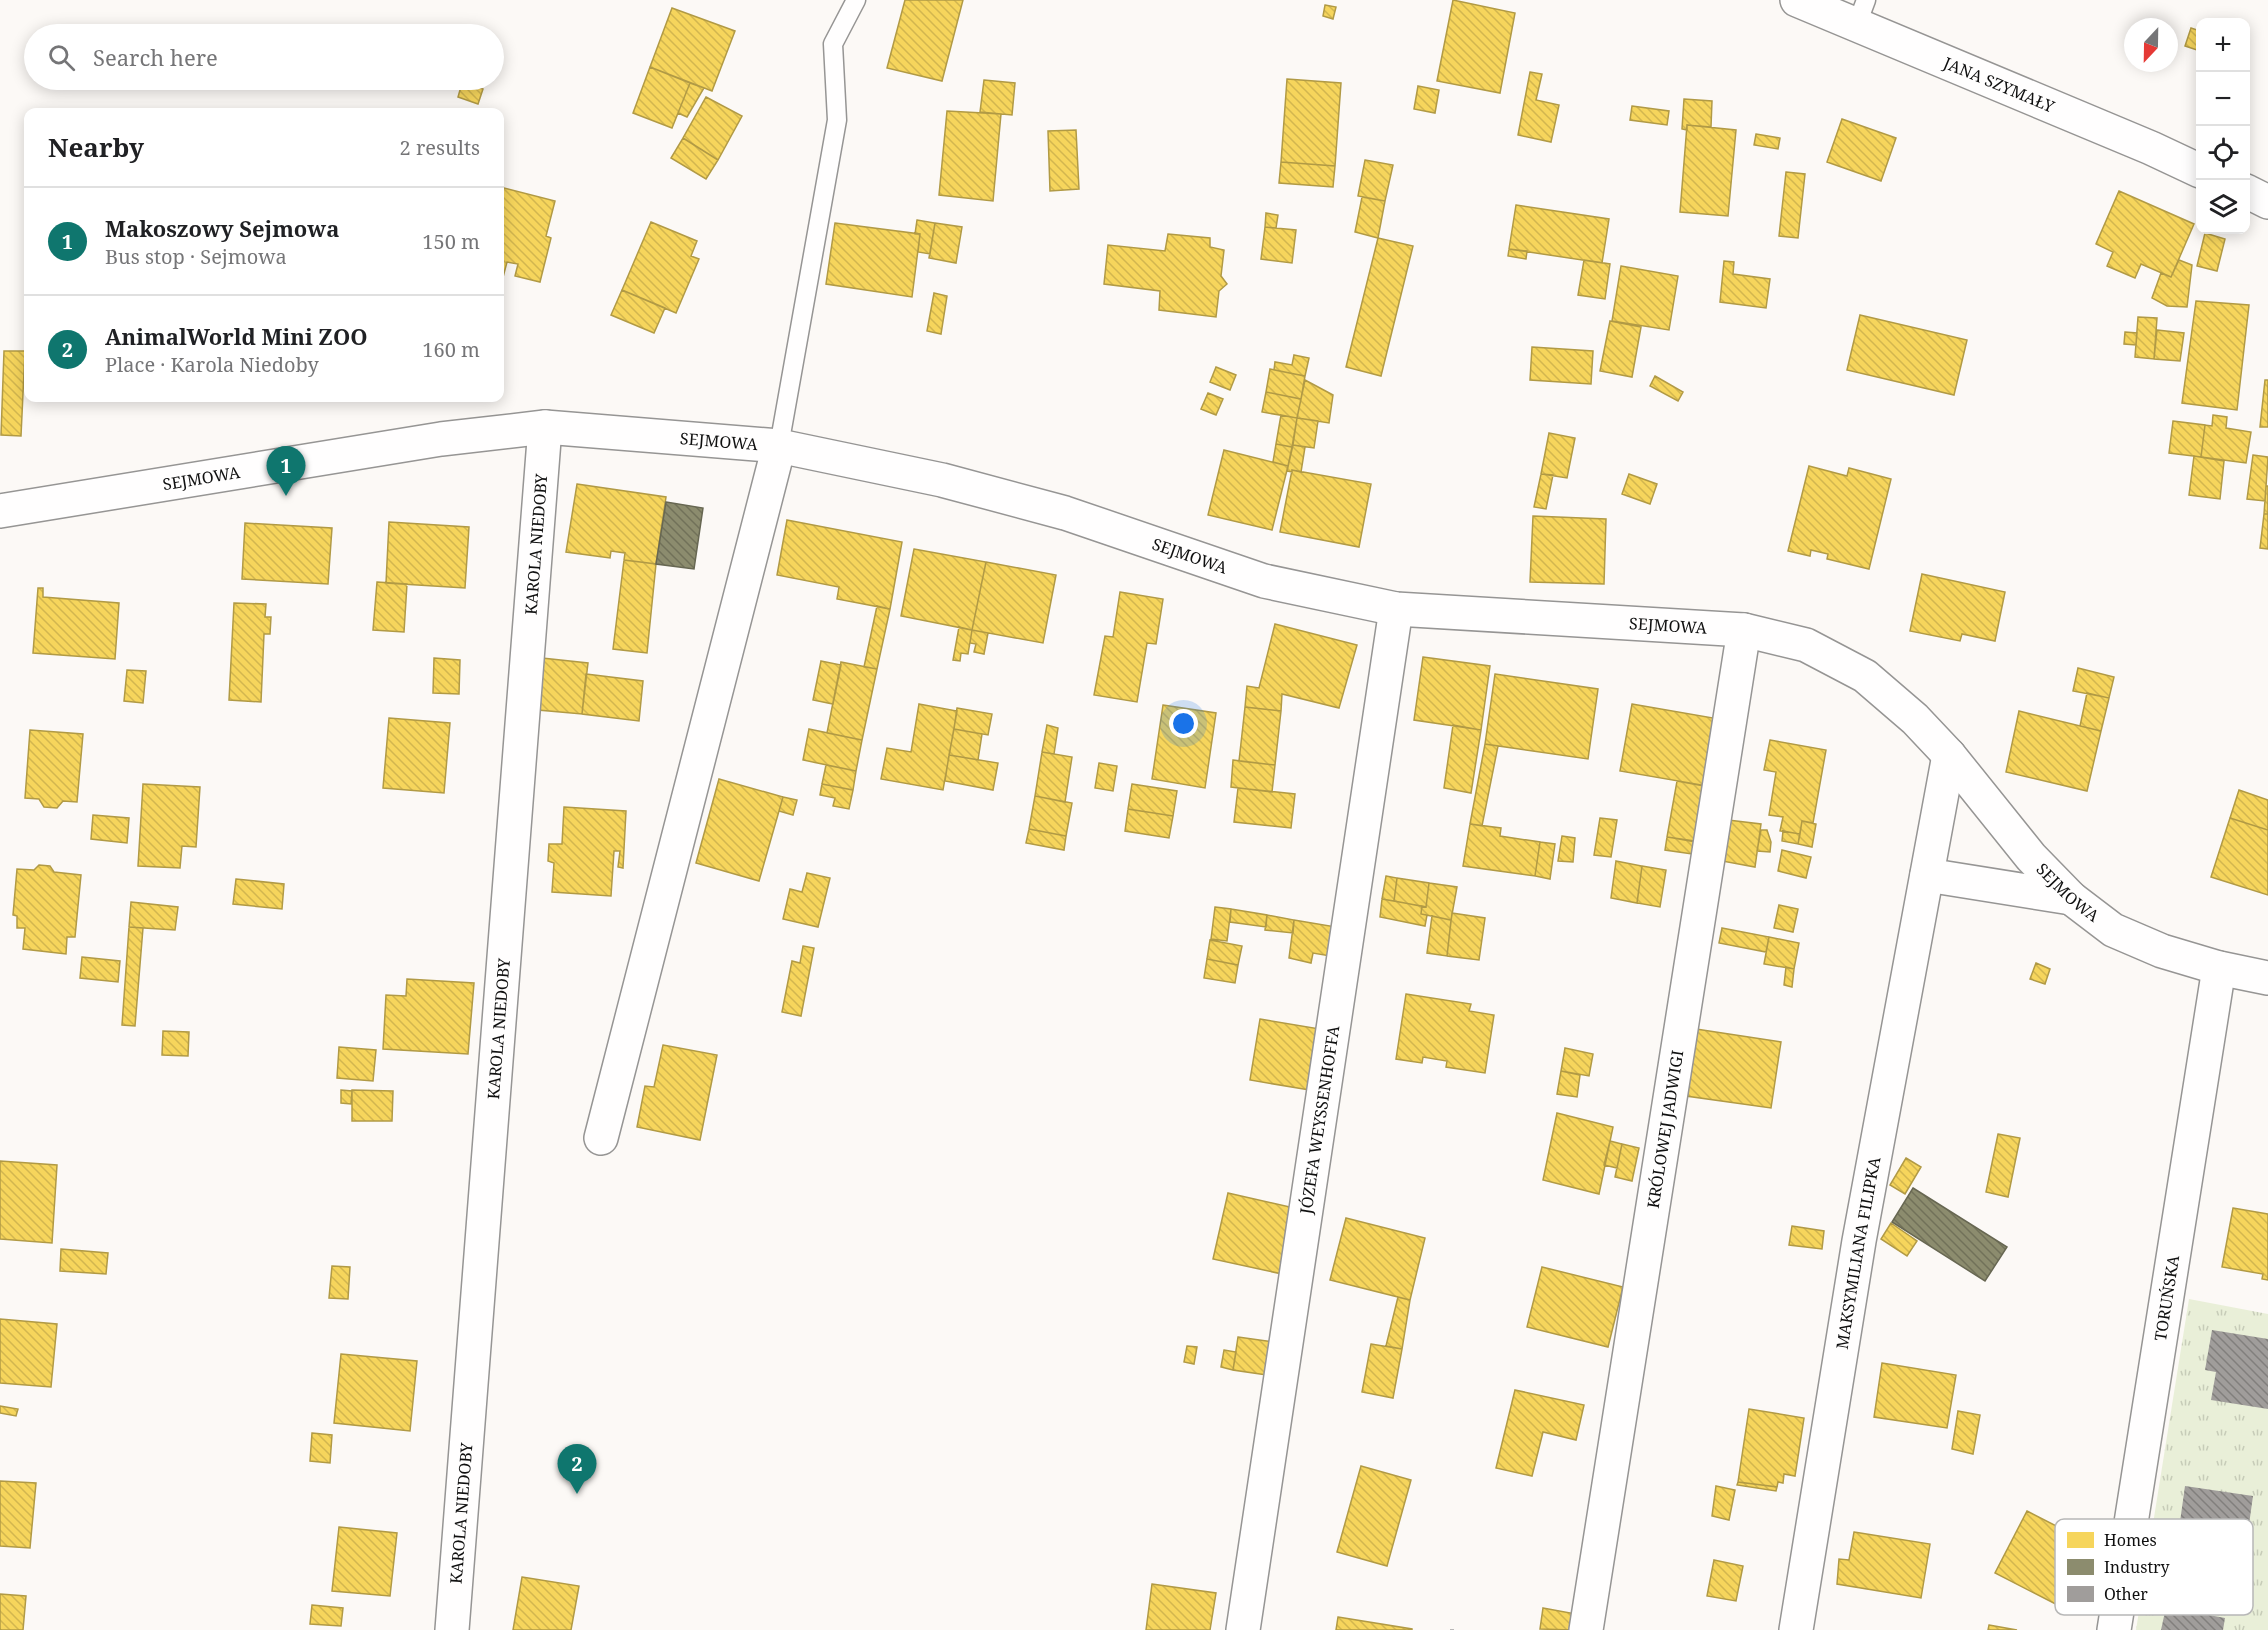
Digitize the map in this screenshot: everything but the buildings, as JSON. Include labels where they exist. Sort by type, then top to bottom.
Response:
[{"type":"street","name":"JANA SZYMAŁY","points":[[1797,0],[1862,12],[2196,169]]},
{"type":"street","points":[[2250,193],[2268,202]]},
{"type":"street","name":"SEJMOWA","points":[[0,511],[441,439],[545,427],[779,447],[942,480],[1065,513],[1264,581],[1396,609],[1744,630],[1806,645],[1864,676],[1916,719],[1949,755],[2031,857],[2071,898],[2114,930],[2162,951],[2219,968],[2268,978]]},
{"type":"street","name":"KAROLA NIEDOBY","points":[[452,1630],[545,427]]},
{"type":"street","points":[[601,1138],[779,447]]},
{"type":"street","name":"JÓZEFA WEYSSENHOFFA","points":[[1243,1630],[1396,609]]},
{"type":"street","name":"KRÓLOWEJ JADWIGI","points":[[1586,1630],[1744,630]]},
{"type":"street","name":"MAKSYMILIANA FILIPKA","points":[[1796,1630],[1860,1241],[1949,755]]},
{"type":"street","points":[[1927,875],[2071,898]]},
{"type":"street","name":"TORUŃSKA","points":[[2132,1519],[2219,968]]},
{"type":"street","name":"TORUŃSKA","points":[[2114,1630],[2116,1615]]},
{"type":"lane","points":[[779,447],[837,120],[833,44],[856,0]]},
{"type":"green space","points":[[2189,1299],[2268,1314],[2268,1630],[2136,1630],[2138,1615],[2253,1615],[2253,1519],[2154,1519]]},
{"type":"place","name":"Makoszowy Sejmowa","points":[[286,496]]},
{"type":"place","name":"AnimalWorld Mini ZOO","points":[[577,1494]]}]
